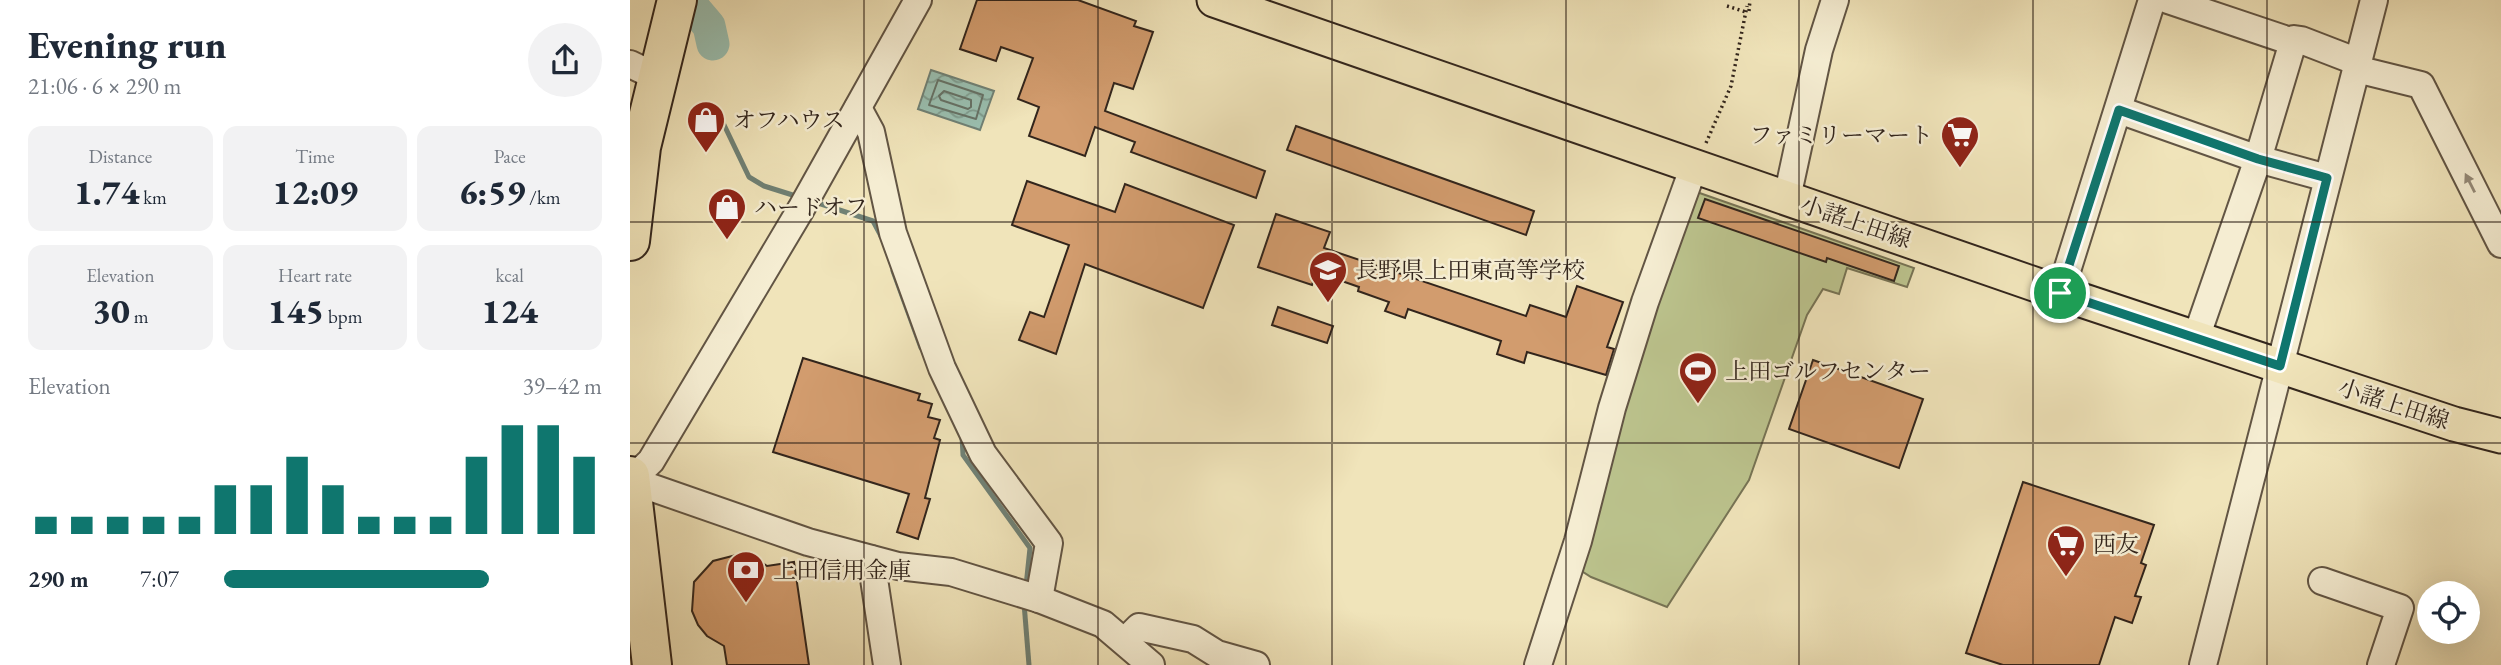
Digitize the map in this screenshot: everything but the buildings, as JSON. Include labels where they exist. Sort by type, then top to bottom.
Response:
[{"type":"highway","points":[[630,241],[641,147],[643,71],[677,0]]},
{"type":"highway","points":[[631,494],[652,665]]},
{"type":"main road","name":"小諸上田線","points":[[1229,2],[2060,293],[2454,424],[2501,436]]},
{"type":"street","points":[[918,0],[806,200],[631,494],[871,559],[951,572],[1030,596],[1103,624],[1151,665]]},
{"type":"street","points":[[1787,198],[1819,50],[1835,0]]},
{"type":"street","points":[[2060,293],[2152,0]]},
{"type":"street","points":[[2168,0],[2293,42]]},
{"type":"street","points":[[2209,663],[2280,366],[2374,0]]},
{"type":"street","points":[[2196,338],[2258,159],[2294,39],[2357,65],[2421,85],[2501,244]]},
{"type":"street","points":[[858,108],[871,132],[893,233],[942,368],[983,454],[1049,543],[1030,596]]},
{"type":"street","points":[[2119,110],[2258,159],[2327,178]]},
{"type":"street","points":[[1538,665],[1578,541],[1612,408],[1648,293],[1696,167]]},
{"type":"street","points":[[871,559],[887,665]]},
{"type":"street","points":[[2322,581],[2400,608],[2381,665]]},
{"type":"street","points":[[1125,641],[1139,627],[1193,639],[1217,654],[1256,665]]},
{"type":"path","points":[[1696,167],[1731,86],[1750,0]]},
{"type":"path","points":[[1727,6],[1747,11]]},
{"type":"path","points":[[1747,6],[1747,11]]},
{"type":"green space","name":"上田ゴルフセンター","points":[[1691,190],[1914,268],[1907,287],[1847,268],[1839,294],[1823,289],[1807,315],[1749,480],[1667,607],[1591,577],[1577,568]]},
{"type":"water","points":[[931,70],[994,91],[980,130],[918,109]]},
{"type":"waterway","points":[[693,7],[709,26],[713,44]]},
{"type":"waterway","points":[[715,106],[749,177],[764,186],[799,197]]},
{"type":"waterway","points":[[815,202],[873,221],[881,236]]},
{"type":"waterway","points":[[893,271],[921,348]]},
{"type":"waterway","points":[[962,436],[963,455],[1030,548],[1026,586]]},
{"type":"waterway","points":[[1024,603],[1029,665]]},
{"type":"place","name":"オフハウス","points":[[706,154]]},
{"type":"place","name":"ファミリーマート","points":[[1960,169]]},
{"type":"place","name":"ハードオフ","points":[[727,241]]},
{"type":"place","name":"長野県上田東高等学校","points":[[1328,304]]},
{"type":"place","name":"上田ゴルフセンター","points":[[1698,405]]},
{"type":"place","name":"西友","points":[[2066,578]]},
{"type":"place","name":"上田信用金庫","points":[[746,604]]},
{"type":"route","points":[[2119,110],[2258,159],[2327,178],[2280,366],[2060,293],[2119,110]]}]
